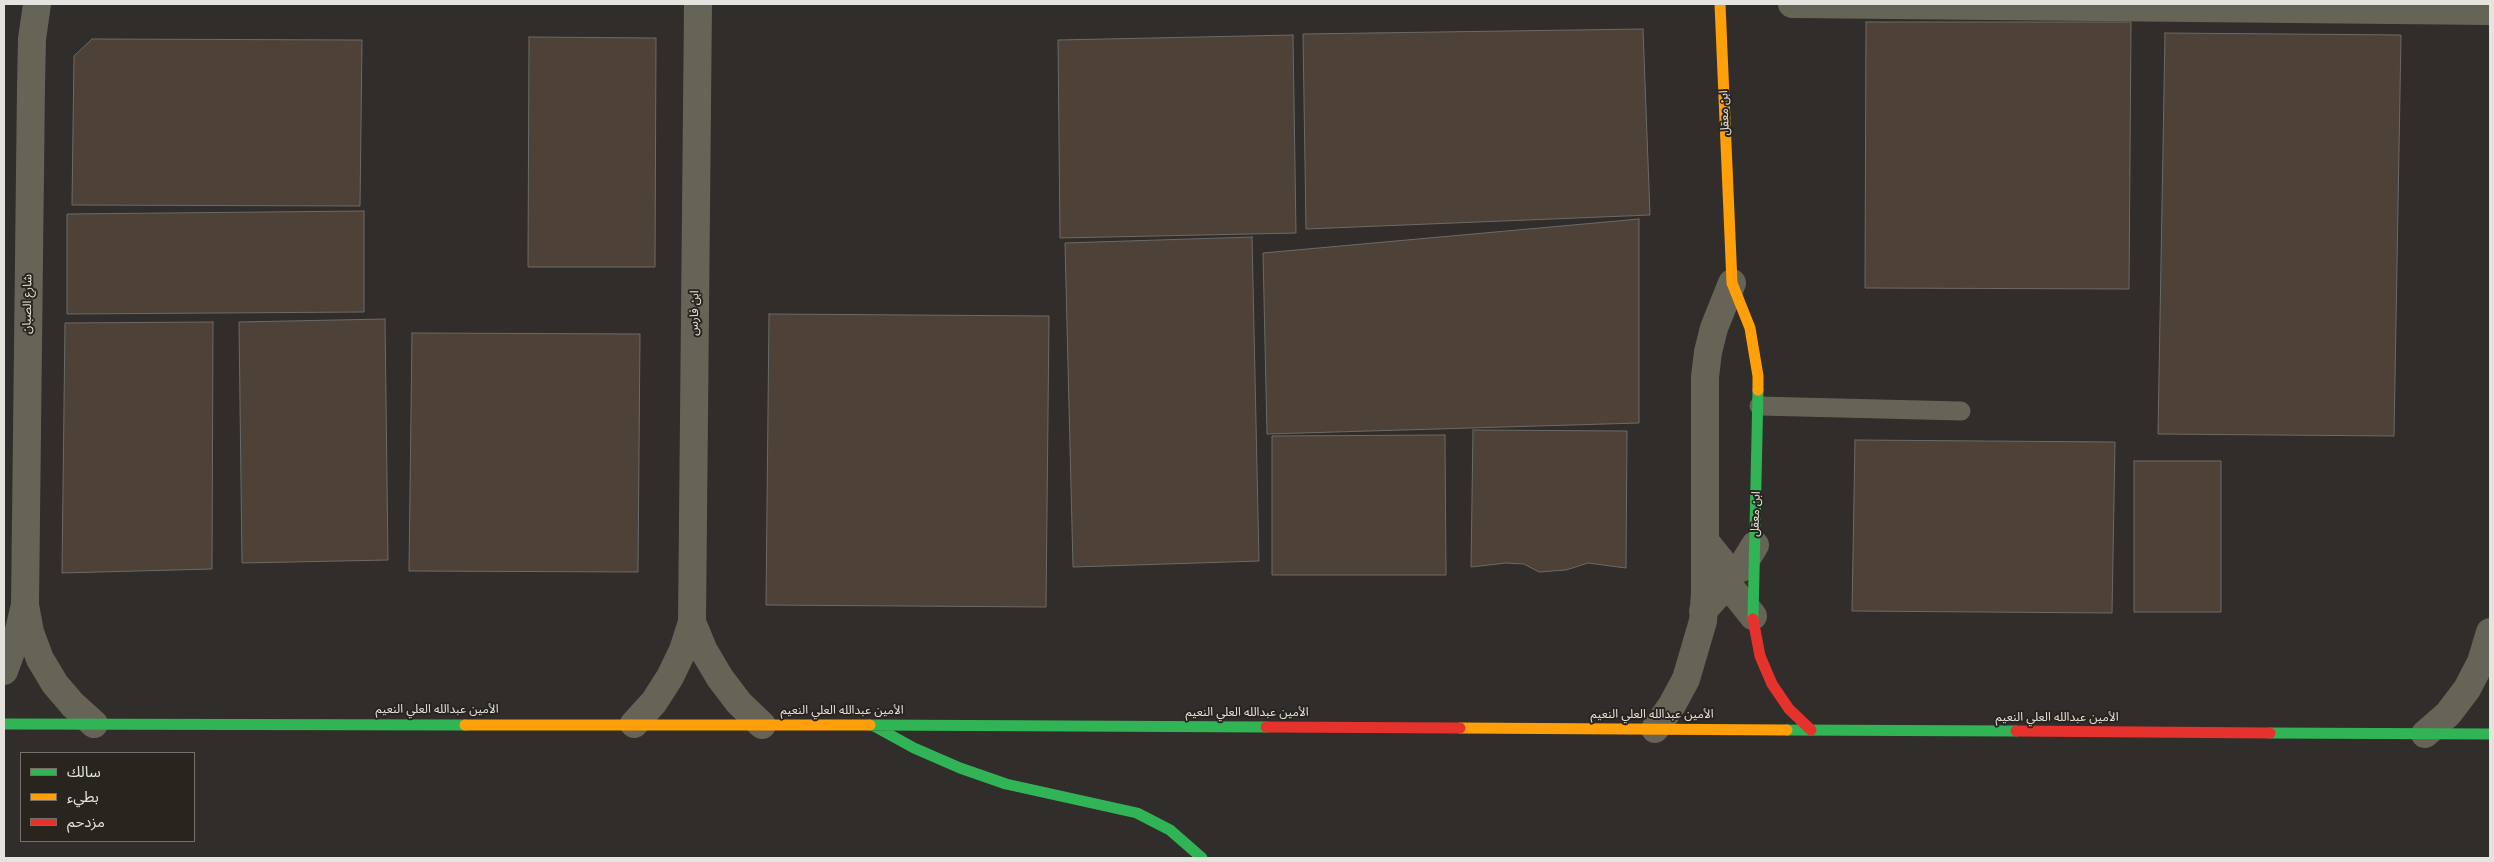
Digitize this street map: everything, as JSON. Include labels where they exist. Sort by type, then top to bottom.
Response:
[{"type":"main road","name":"ابن معقل","points":[[1720,4],[1732,283],[1743,305],[1755,352],[1759,406],[1753,616],[1760,656],[1772,684],[1789,709],[1811,730]]},
{"type":"main road","name":"الأمين عبدالله العلي النعيم","points":[[4,724],[634,724],[2490,734]]},
{"type":"main road","points":[[872,725],[914,748],[960,768],[1006,784],[1137,813],[1170,830],[1202,858]]},
{"type":"street","name":"شارع الصبان","points":[[25,605],[31,86],[32,39],[37,4]]},
{"type":"street","name":"ابن فارس","points":[[692,622],[698,4]]},
{"type":"street","points":[[1792,4],[2490,11]]},
{"type":"street","name":"ابن معقل","points":[[1655,729],[1672,705],[1686,678],[1696,650],[1704,611],[1706,377],[1708,352],[1716,320],[1732,283]]},
{"type":"street","points":[[1705,541],[1726,567],[1741,568],[1755,545]]},
{"type":"street","points":[[1704,611],[1720,592],[1734,592],[1753,616]]},
{"type":"street","points":[[4,671],[19,630],[25,605]]},
{"type":"street","points":[[25,605],[30,632],[40,659],[55,684],[72,705],[94,724]]},
{"type":"street","points":[[634,724],[654,702],[670,677],[683,650],[692,622]]},
{"type":"street","points":[[692,622],[704,651],[720,678],[740,703],[762,725]]},
{"type":"street","points":[[2425,734],[2448,714],[2467,689],[2481,662],[2490,632]]},
{"type":"lane","points":[[1759,406],[1961,411]]},
{"type":"building","points":[[1866,22],[2131,22],[2129,289],[1865,288]]},
{"type":"building","points":[[1643,29],[1650,215],[1306,229],[1303,34]]},
{"type":"building","points":[[2165,33],[2401,35],[2394,436],[2158,434]]},
{"type":"building","points":[[1293,35],[1296,233],[1060,238],[1058,40]]},
{"type":"building","points":[[529,37],[656,38],[655,267],[528,267]]},
{"type":"building","points":[[92,39],[362,40],[360,206],[72,205],[74,56]]},
{"type":"building","points":[[364,211],[364,312],[67,314],[67,214]]},
{"type":"building","points":[[1639,219],[1639,423],[1267,434],[1263,253]]},
{"type":"building","points":[[1252,237],[1259,561],[1073,567],[1065,243]]},
{"type":"building","points":[[769,314],[1049,316],[1046,607],[766,605]]},
{"type":"building","points":[[385,319],[388,560],[242,563],[239,322]]},
{"type":"building","points":[[213,322],[212,569],[62,573],[65,323]]},
{"type":"building","points":[[412,333],[640,334],[638,572],[409,571]]},
{"type":"building","points":[[1473,430],[1627,431],[1626,568],[1588,563],[1566,570],[1539,572],[1524,564],[1506,563],[1471,567]]},
{"type":"building","points":[[1445,435],[1446,575],[1272,575],[1272,436]]},
{"type":"building","points":[[1855,440],[2115,442],[2112,613],[1852,611]]},
{"type":"building","points":[[2134,461],[2221,461],[2221,612],[2134,612]]},
{"type":"traffic: fast","points":[[1753,619],[1758,390]]},
{"type":"traffic: fast","points":[[4,724],[465,725]]},
{"type":"traffic: fast","points":[[870,725],[1266,727]]},
{"type":"traffic: fast","points":[[874,726],[914,748],[960,768],[1006,784],[1137,813],[1170,830],[1202,858]]},
{"type":"traffic: fast","points":[[1787,730],[2016,731]]},
{"type":"traffic: fast","points":[[2270,733],[2490,734]]},
{"type":"traffic: slow","points":[[1720,4],[1732,283],[1750,328],[1758,376],[1758,390]]},
{"type":"traffic: slow","points":[[465,725],[870,725]]},
{"type":"traffic: slow","points":[[1460,728],[1787,730]]},
{"type":"traffic: jam","points":[[1753,619],[1760,656],[1772,684],[1789,709],[1811,730]]},
{"type":"traffic: jam","points":[[1266,727],[1460,728]]},
{"type":"traffic: jam","points":[[2016,731],[2270,733]]}]
